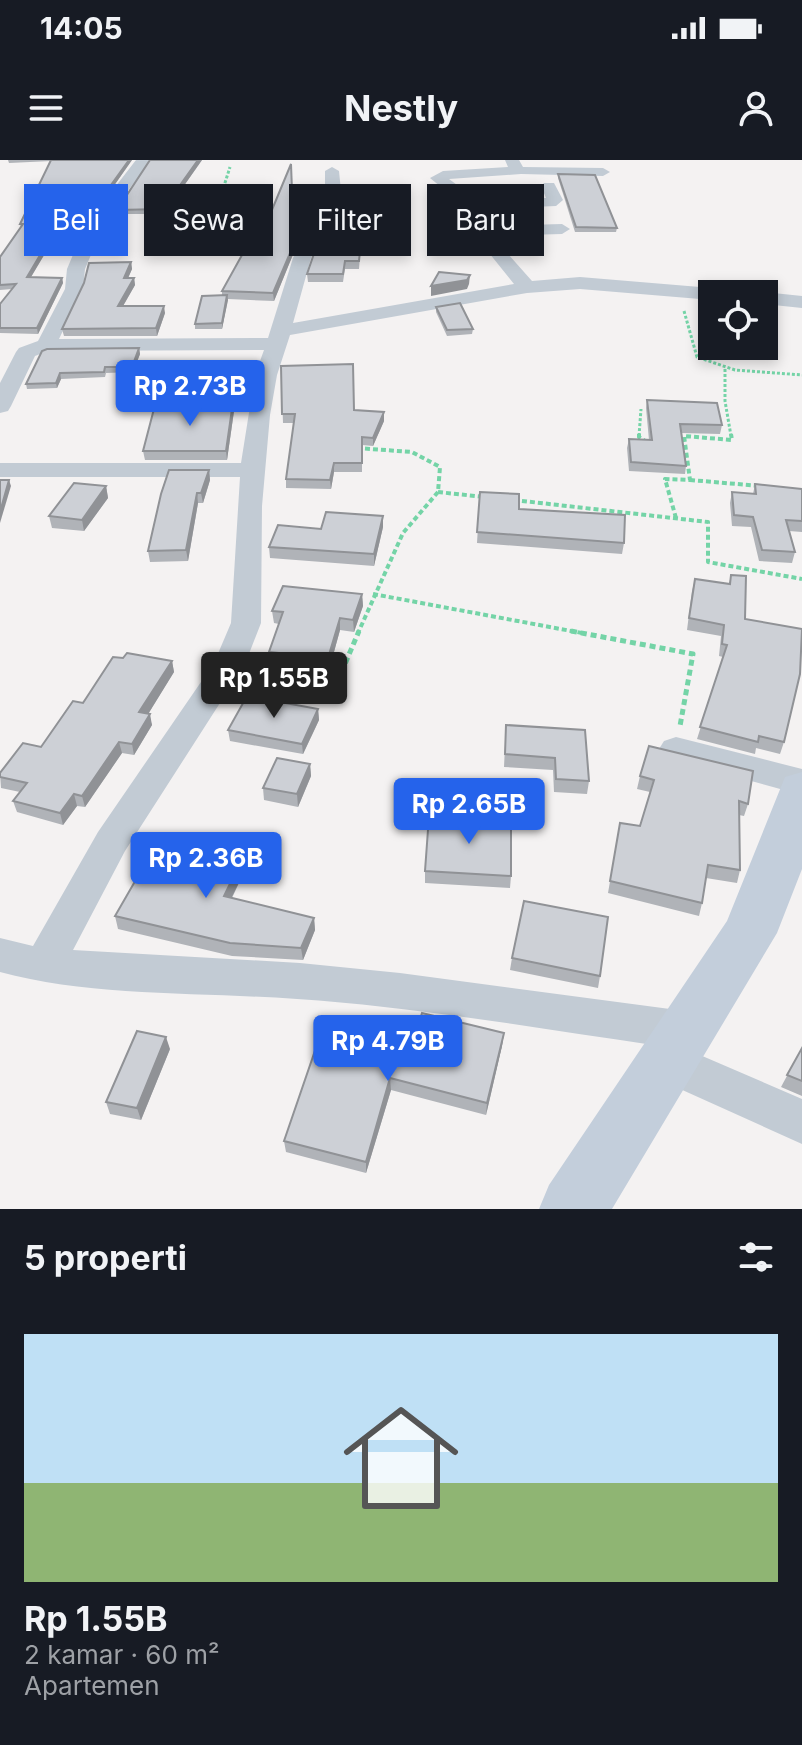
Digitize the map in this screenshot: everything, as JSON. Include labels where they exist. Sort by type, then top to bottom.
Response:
[{"type":"street","points":[[125,184],[144,160]]},
{"type":"street","points":[[445,184],[439,176],[515,165],[603,172]]},
{"type":"street","points":[[43,966],[111,842],[229,664],[246,623],[249,506],[259,415],[302,258],[333,191],[332,171]]},
{"type":"street","points":[[544,203],[555,200],[549,186]]},
{"type":"street","points":[[544,229],[562,229]]},
{"type":"street","points":[[46,345],[74,289],[76,269],[81,256]]},
{"type":"street","points":[[502,256],[527,287]]},
{"type":"street","points":[[0,406],[26,352],[46,345],[278,338],[527,287],[580,283],[698,293]]},
{"type":"street","points":[[778,299],[802,302]]},
{"type":"street","points":[[0,470],[255,470]]},
{"type":"street","points":[[676,749],[802,782]]},
{"type":"street","points":[[573,1209],[749,933],[778,864],[802,790]]},
{"type":"street","points":[[0,955],[43,966],[300,981],[400,991],[675,1046],[802,1122]]},
{"type":"path","points":[[128,191],[224,186],[230,167]]},
{"type":"path","points":[[677,291],[697,357],[725,369],[802,375]]},
{"type":"path","points":[[690,480],[684,436],[732,440],[725,401],[725,369]]},
{"type":"path","points":[[641,409],[639,437],[651,445]]},
{"type":"path","points":[[673,446],[684,447]]},
{"type":"path","points":[[229,664],[339,678],[373,594],[403,533],[438,492],[440,467],[431,459],[399,449],[351,448]]},
{"type":"path","points":[[676,518],[665,479],[774,488]]},
{"type":"path","points":[[438,492],[485,497]]},
{"type":"path","points":[[501,499],[708,522],[708,562],[802,579]]},
{"type":"path","points":[[373,594],[693,654],[676,749]]},
{"type":"building","points":[[51,160],[129,160],[112,184],[39,184]]},
{"type":"building","points":[[150,160],[198,160],[181,184],[144,184],[144,209],[128,210],[128,193]]},
{"type":"building","points":[[291,164],[289,256],[273,293],[222,291],[241,256],[273,256],[273,207]]},
{"type":"building","points":[[558,174],[595,175],[617,228],[576,227]]},
{"type":"building","points":[[24,216],[24,256],[40,256],[27,277],[62,278],[37,328],[0,328],[0,304],[16,284],[0,285],[0,257],[23,224],[20,224]]},
{"type":"building","points":[[313,256],[359,256],[359,261],[345,261],[343,274],[307,274]]},
{"type":"building","points":[[131,262],[124,278],[134,278],[118,306],[164,306],[156,328],[62,329],[84,283],[89,263]]},
{"type":"building","points":[[439,272],[470,275],[467,280],[431,286]]},
{"type":"building","points":[[227,295],[222,323],[195,324],[202,296]]},
{"type":"building","points":[[460,303],[473,329],[447,330],[436,307]]},
{"type":"building","points":[[139,348],[132,367],[105,367],[104,372],[60,373],[56,383],[26,384],[42,351],[47,349]]},
{"type":"building","points":[[353,364],[354,410],[384,412],[373,438],[362,437],[362,463],[334,463],[330,480],[286,479],[295,414],[282,414],[281,366]]},
{"type":"building","points":[[647,400],[717,403],[722,425],[680,424],[686,466],[631,462],[629,439],[652,440]]},
{"type":"building","points":[[233,402],[226,451],[143,451],[155,405]]},
{"type":"building","points":[[169,470],[209,470],[201,493],[197,493],[186,550],[148,551],[161,494]]},
{"type":"building","points":[[0,480],[9,480],[0,512]]},
{"type":"building","points":[[74,483],[106,486],[82,520],[49,516]]},
{"type":"building","points":[[755,484],[802,489],[802,521],[786,520],[795,552],[762,550],[753,517],[734,515],[732,492],[756,494]]},
{"type":"building","points":[[480,492],[519,494],[519,509],[625,515],[624,543],[477,532]]},
{"type":"building","points":[[326,512],[383,516],[374,554],[269,547],[278,525],[321,529]]},
{"type":"building","points":[[731,575],[746,576],[745,619],[802,629],[800,674],[784,742],[759,736],[758,742],[700,727],[727,645],[722,644],[724,625],[689,618],[695,579],[730,584]]},
{"type":"building","points":[[283,586],[362,594],[353,620],[340,618],[328,658],[269,652],[283,612],[272,611]]},
{"type":"building","points":[[127,653],[172,661],[139,712],[150,714],[132,744],[119,742],[82,796],[74,794],[60,813],[13,801],[27,783],[0,777],[0,773],[23,743],[41,747],[73,701],[83,703],[113,657],[123,658]]},
{"type":"building","points":[[247,696],[318,709],[302,744],[228,730]]},
{"type":"building","points":[[506,725],[585,730],[589,781],[556,779],[555,758],[505,754]]},
{"type":"building","points":[[649,746],[753,771],[748,804],[739,801],[740,870],[708,865],[702,903],[610,881],[620,823],[640,826],[654,780],[640,776]]},
{"type":"building","points":[[277,758],[310,764],[297,794],[263,788]]},
{"type":"building","points":[[429,816],[511,821],[511,876],[425,871]]},
{"type":"building","points":[[160,838],[243,857],[224,896],[314,918],[301,948],[230,943],[115,916]]},
{"type":"building","points":[[524,901],[608,917],[600,976],[512,958]]},
{"type":"building","points":[[422,1013],[504,1033],[487,1103],[390,1078],[366,1162],[284,1141],[319,1039],[408,1060]]},
{"type":"building","points":[[137,1031],[166,1037],[137,1108],[106,1102]]},
{"type":"building","points":[[802,1048],[802,1081],[787,1075]]}]
